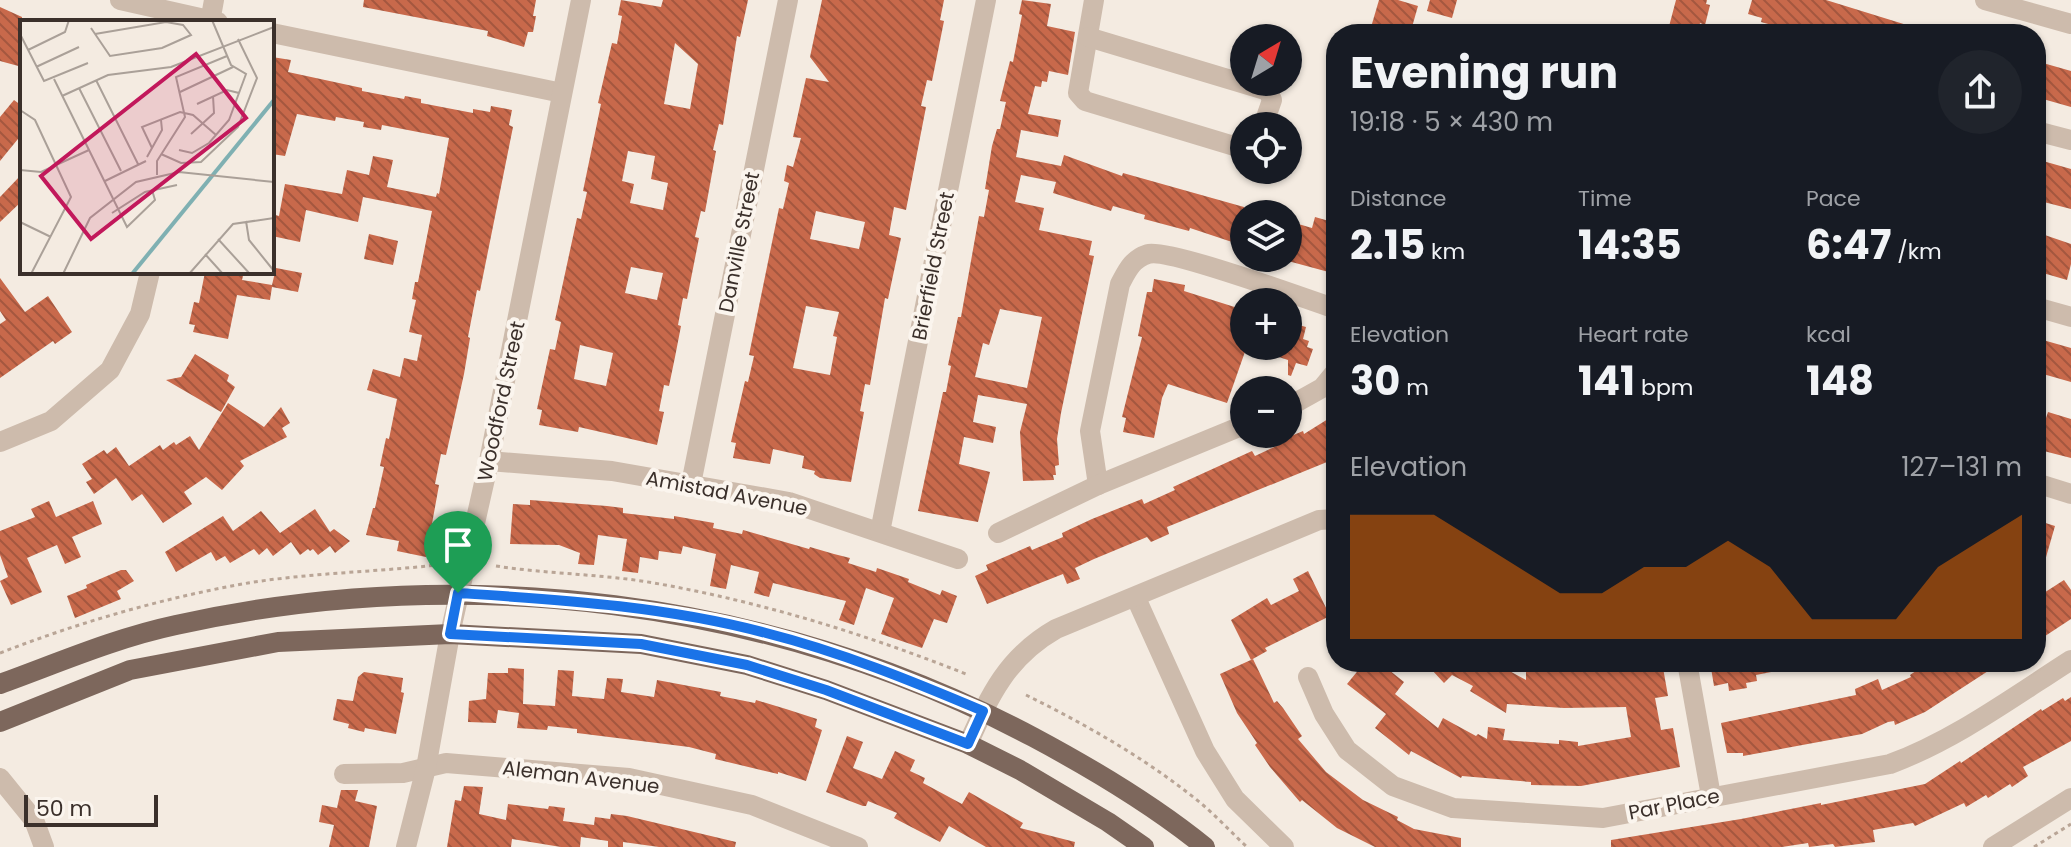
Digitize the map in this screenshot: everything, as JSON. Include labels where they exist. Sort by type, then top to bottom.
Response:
[{"type":"main road","points":[[0,684],[112,642],[174,625],[267,608],[412,593],[609,603],[763,632],[898,675],[983,711],[1083,763],[1205,847]]},
{"type":"main road","points":[[0,722],[130,670],[278,642],[450,634],[641,644],[747,665],[826,690],[968,744],[1020,770],[1144,847]]},
{"type":"street","points":[[120,0],[213,16]]},
{"type":"street","name":"Woodford Street","points":[[406,847],[426,768],[458,593],[489,461],[581,0]]},
{"type":"street","name":"Danville Street","points":[[691,484],[788,0]]},
{"type":"street","name":"Brierfield Street","points":[[880,532],[986,0]]},
{"type":"street","points":[[1094,0],[1078,93],[1085,101],[1230,145]]},
{"type":"street","points":[[1985,0],[2071,24]]},
{"type":"street","points":[[274,33],[562,93]]},
{"type":"street","points":[[1088,37],[1268,91],[1272,100],[1268,112]]},
{"type":"street","points":[[2046,134],[2071,140]]},
{"type":"street","points":[[1098,485],[1090,431],[1120,284],[1131,263],[1150,253],[1178,257],[1326,306]]},
{"type":"street","points":[[0,442],[51,421],[110,370],[140,314],[150,274]]},
{"type":"street","points":[[2046,310],[2071,317]]},
{"type":"street","points":[[1302,399],[1326,383]]},
{"type":"street","points":[[998,533],[1098,485],[1230,431]]},
{"type":"street","name":"Amistad Avenue","points":[[489,461],[612,471],[789,502],[958,559]]},
{"type":"street","points":[[2046,486],[2071,494]]},
{"type":"street","points":[[968,744],[1002,678],[1031,644],[1056,629],[1326,520]]},
{"type":"street","points":[[1136,598],[1205,751],[1235,799],[1284,847]]},
{"type":"street","name":"Par Place","points":[[1308,677],[1324,714],[1347,750],[1393,786],[1453,808],[1603,818],[1890,764],[1947,739],[2071,660]]},
{"type":"street","points":[[1689,672],[1711,796]]},
{"type":"street","name":"Aleman Avenue","points":[[344,774],[403,773],[446,763],[629,778],[752,805],[827,841],[858,847]]},
{"type":"street","points":[[0,778],[34,820],[44,847]]},
{"type":"street","points":[[1993,847],[2071,798]]},
{"type":"path","points":[[0,653],[120,613],[248,583],[437,565]]},
{"type":"path","points":[[1026,695],[1120,747],[1168,779],[1203,805],[1247,847]]},
{"type":"path","points":[[2034,847],[2071,824]]},
{"type":"building","points":[[364,0],[536,0],[533,16],[536,16],[533,32],[528,32],[524,47],[487,36],[488,31],[363,7]]},
{"type":"building","points":[[621,0],[661,7],[663,0],[748,0],[740,37],[737,36],[723,125],[719,124],[713,150],[716,151],[705,212],[701,211],[695,237],[699,238],[687,299],[683,298],[678,325],[681,326],[669,386],[664,385],[659,411],[664,412],[657,445],[579,427],[578,432],[539,425],[542,410],[537,409],[550,349],[555,350],[561,322],[555,320],[577,218],[581,219],[587,192],[583,191],[601,104],[598,103],[612,43],[617,44],[622,16],[618,15]],"holes":[[[675,43],[698,64],[690,109],[664,104]],[[628,151],[655,156],[651,179],[668,183],[663,210],[630,203],[634,184],[622,181]],[[631,267],[663,273],[657,300],[625,293]],[[580,345],[613,353],[606,386],[574,379]]]},
{"type":"building","points":[[822,0],[944,0],[940,20],[944,21],[932,81],[927,80],[921,106],[926,107],[906,210],[894,207],[889,235],[901,238],[888,299],[885,298],[870,385],[865,384],[860,411],[864,412],[851,482],[820,478],[814,474],[815,471],[802,468],[804,456],[773,449],[770,464],[733,458],[736,443],[731,442],[754,356],[749,355],[779,208],[783,209],[789,183],[784,181],[787,165],[793,167],[801,138],[793,137],[806,78],[829,82],[810,57]],"holes":[[[816,211],[865,222],[859,249],[810,239]],[[806,306],[839,312],[833,336],[837,337],[830,375],[793,368]]]},
{"type":"building","points":[[1022,0],[1051,4],[1047,26],[1075,32],[1068,75],[1049,71],[1047,82],[1042,81],[1041,87],[1035,86],[1028,114],[1061,120],[1058,137],[1021,130],[1016,157],[1061,166],[1064,155],[1122,176],[1123,173],[1230,203],[1230,241],[1190,228],[1189,231],[1144,219],[1145,215],[1113,206],[1111,211],[1053,193],[1056,182],[1021,175],[1015,202],[1044,208],[1039,230],[1092,241],[1089,255],[1094,256],[1061,413],[1057,439],[1059,465],[1055,466],[1054,480],[1023,481],[1020,432],[1027,404],[978,395],[973,422],[996,427],[993,443],[964,437],[959,464],[990,472],[978,522],[918,511],[943,392],[946,392],[951,366],[948,365],[958,317],[961,317],[979,216],[984,217],[992,146],[997,129],[1000,129],[1006,102],[1000,101],[1010,61],[1013,62],[1022,15],[1019,14]],"holes":[[[1000,309],[1042,317],[1027,388],[975,377],[983,343],[989,345]]]},
{"type":"building","points":[[1379,0],[1398,0],[1418,6],[1413,24],[1372,24]]},
{"type":"building","points":[[1430,0],[1457,0],[1452,18],[1427,11]]},
{"type":"building","points":[[1676,0],[1707,0],[1706,4],[1710,5],[1705,24],[1670,24]]},
{"type":"building","points":[[1752,0],[1826,0],[1904,24],[1768,24],[1761,22],[1762,18],[1748,14]]},
{"type":"building","points":[[0,7],[22,17],[22,20],[20,66],[0,61]]},
{"type":"building","points":[[274,57],[291,60],[288,72],[362,88],[362,91],[421,99],[421,103],[473,113],[473,109],[490,112],[491,106],[512,110],[509,125],[513,127],[480,291],[477,290],[464,374],[446,455],[441,454],[435,484],[439,485],[426,557],[397,551],[399,541],[366,535],[375,508],[384,467],[380,466],[397,399],[367,390],[373,369],[400,377],[404,358],[417,361],[422,335],[409,332],[416,300],[412,299],[432,211],[363,197],[358,222],[306,210],[300,242],[274,236],[274,215],[279,216],[285,184],[342,194],[347,170],[369,175],[373,156],[393,160],[387,187],[436,197],[449,138],[382,125],[381,130],[363,127],[364,122],[336,117],[335,121],[297,114],[285,156],[274,154]]},
{"type":"building","points":[[2046,64],[2071,71],[2071,107],[2046,100]]},
{"type":"building","points":[[14,100],[20,104],[20,136],[0,161],[0,117]]},
{"type":"building","points":[[2046,162],[2071,169],[2071,209],[2046,203]]},
{"type":"building","points":[[20,176],[20,203],[0,222],[0,197]]},
{"type":"building","points":[[1315,217],[1326,220],[1326,271],[1302,265],[1302,225],[1312,228]]},
{"type":"building","points":[[369,234],[398,241],[393,265],[364,259]]},
{"type":"building","points":[[2046,235],[2071,244],[2067,280],[2046,274]]},
{"type":"building","points":[[276,268],[302,273],[298,292],[272,287],[270,300],[237,295],[228,339],[193,332],[195,325],[189,324],[194,302],[199,303],[205,274],[244,274],[242,280],[272,285]]},
{"type":"building","points":[[0,278],[25,312],[48,296],[72,332],[55,344],[53,341],[0,378],[0,324],[6,320],[0,311]]},
{"type":"building","points":[[1154,279],[1185,285],[1184,291],[1230,306],[1230,360],[1242,360],[1236,376],[1230,376],[1227,403],[1168,384],[1154,438],[1123,432],[1126,418],[1122,417],[1142,337],[1138,336],[1147,292],[1152,292]]},
{"type":"building","points":[[1302,326],[1306,327],[1303,339],[1309,341],[1307,347],[1313,349],[1307,366],[1296,363],[1291,376],[1288,375],[1288,360],[1302,360]]},
{"type":"building","points":[[2046,341],[2071,348],[2071,382],[2046,375]]},
{"type":"building","points":[[195,354],[229,375],[227,381],[235,387],[221,412],[166,380],[181,377]]},
{"type":"building","points":[[228,403],[264,427],[281,407],[290,423],[282,428],[287,437],[240,461],[244,466],[222,490],[206,477],[184,492],[192,504],[163,523],[142,494],[132,501],[116,478],[94,494],[86,482],[92,479],[82,464],[104,450],[107,454],[116,447],[129,466],[160,445],[163,450],[190,436],[199,450]]},
{"type":"building","points":[[2048,412],[2071,419],[2071,458],[2046,452]]},
{"type":"building","points":[[1326,420],[1326,462],[1167,527],[1169,534],[1151,542],[1147,537],[1075,568],[1080,579],[1067,584],[1063,574],[987,604],[975,576],[988,570],[986,565],[1030,546],[1032,550],[1063,537],[1062,533],[1142,499],[1144,504],[1175,490],[1173,487],[1252,451],[1255,456],[1272,448],[1302,448],[1303,431],[1304,434]]},
{"type":"building","points":[[530,500],[623,508],[623,513],[674,519],[674,516],[714,523],[713,528],[742,534],[743,530],[850,558],[848,563],[876,572],[877,568],[909,579],[908,582],[940,595],[942,590],[957,596],[947,623],[934,619],[922,648],[881,634],[894,598],[866,588],[854,625],[839,620],[846,601],[773,583],[769,597],[754,593],[759,572],[731,565],[726,589],[710,586],[716,554],[683,546],[681,554],[659,551],[658,560],[640,557],[638,573],[622,571],[627,539],[598,535],[594,565],[578,564],[580,553],[559,545],[510,544],[513,504],[530,505]]},
{"type":"building","points":[[49,501],[56,517],[93,501],[102,524],[72,537],[81,557],[65,564],[57,545],[27,558],[42,592],[11,605],[0,581],[8,577],[0,555],[0,531],[35,517],[31,509]]},
{"type":"building","points":[[315,509],[330,532],[334,529],[350,541],[335,553],[330,546],[318,555],[313,549],[308,549],[300,555],[291,542],[273,556],[267,548],[259,555],[254,549],[230,563],[225,556],[216,561],[211,552],[176,572],[165,552],[223,516],[233,531],[261,511],[280,533]]},
{"type":"building","points":[[2046,523],[2055,526],[2046,557]]},
{"type":"building","points":[[126,570],[134,581],[117,591],[121,599],[75,618],[67,596]]},
{"type":"building","points":[[1308,571],[1326,608],[1326,618],[1265,648],[1267,651],[1251,660],[1231,620],[1267,598],[1271,605],[1299,591],[1293,579]]},
{"type":"building","points":[[2064,580],[2071,590],[2071,619],[2046,635],[2046,592]]},
{"type":"building","points":[[1253,659],[1274,703],[1277,701],[1283,708],[1302,736],[1298,739],[1326,772],[1363,800],[1398,817],[1397,820],[1414,829],[1461,838],[1461,847],[1375,847],[1337,828],[1302,800],[1300,802],[1255,745],[1257,743],[1237,713],[1220,674]]},
{"type":"building","points":[[508,668],[524,669],[523,704],[555,706],[558,670],[574,671],[572,696],[604,699],[607,678],[623,679],[621,692],[654,697],[657,680],[786,709],[817,719],[815,727],[822,730],[806,781],[715,759],[716,754],[689,747],[577,733],[577,729],[548,726],[547,730],[517,728],[519,713],[498,710],[496,723],[468,722],[469,701],[486,699],[488,673],[508,673]]},
{"type":"building","points":[[364,672],[403,678],[401,692],[404,693],[396,734],[365,728],[364,732],[333,720],[337,699],[353,701],[358,677]]},
{"type":"building","points":[[1357,672],[1392,672],[1404,682],[1395,694],[1438,728],[1443,718],[1487,739],[1488,727],[1505,729],[1503,740],[1559,744],[1559,740],[1578,742],[1578,746],[1631,737],[1626,707],[1564,708],[1507,704],[1506,713],[1470,691],[1473,686],[1452,675],[1444,683],[1434,672],[1511,672],[1526,680],[1526,672],[1664,672],[1668,696],[1655,698],[1661,730],[1673,728],[1680,767],[1581,786],[1461,778],[1411,751],[1409,755],[1375,728],[1386,714],[1347,684]]},
{"type":"building","points":[[1712,672],[1771,672],[1756,675],[1757,681],[1746,683],[1747,688],[1729,691],[1728,683],[1714,686]]},
{"type":"building","points":[[1914,672],[1987,672],[1925,712],[1895,725],[1894,721],[1888,722],[1862,734],[1743,756],[1743,753],[1727,753],[1721,723],[1856,695],[1855,689],[1878,679],[1882,690]]},
{"type":"building","points":[[2071,697],[2071,741],[2023,767],[2028,776],[1988,798],[1986,795],[1966,807],[1964,803],[1915,826],[1913,823],[1873,830],[1875,842],[1835,847],[1833,844],[1809,847],[1808,843],[1782,847],[1611,847],[1611,840],[1821,805],[1925,784],[2041,709]]},
{"type":"building","points":[[847,736],[863,742],[853,768],[882,779],[895,751],[915,760],[910,771],[925,778],[923,783],[962,804],[969,792],[1023,823],[1020,828],[1075,842],[1074,847],[986,847],[949,826],[940,842],[894,818],[897,813],[868,801],[863,806],[826,792]]},
{"type":"building","points":[[464,786],[483,787],[479,814],[506,820],[508,804],[565,808],[563,821],[594,825],[595,817],[610,819],[611,814],[627,816],[736,842],[735,847],[659,847],[623,842],[623,847],[608,847],[608,841],[581,837],[580,847],[512,839],[511,847],[447,847],[455,800],[461,801]]},
{"type":"building","points":[[341,790],[358,790],[355,801],[377,806],[369,847],[329,847],[334,825],[319,822],[322,805],[337,808]]},
{"type":"route","points":[[458,593],[609,603],[763,632],[898,675],[983,711],[968,744],[826,690],[747,665],[641,644],[450,634],[458,593]]}]
